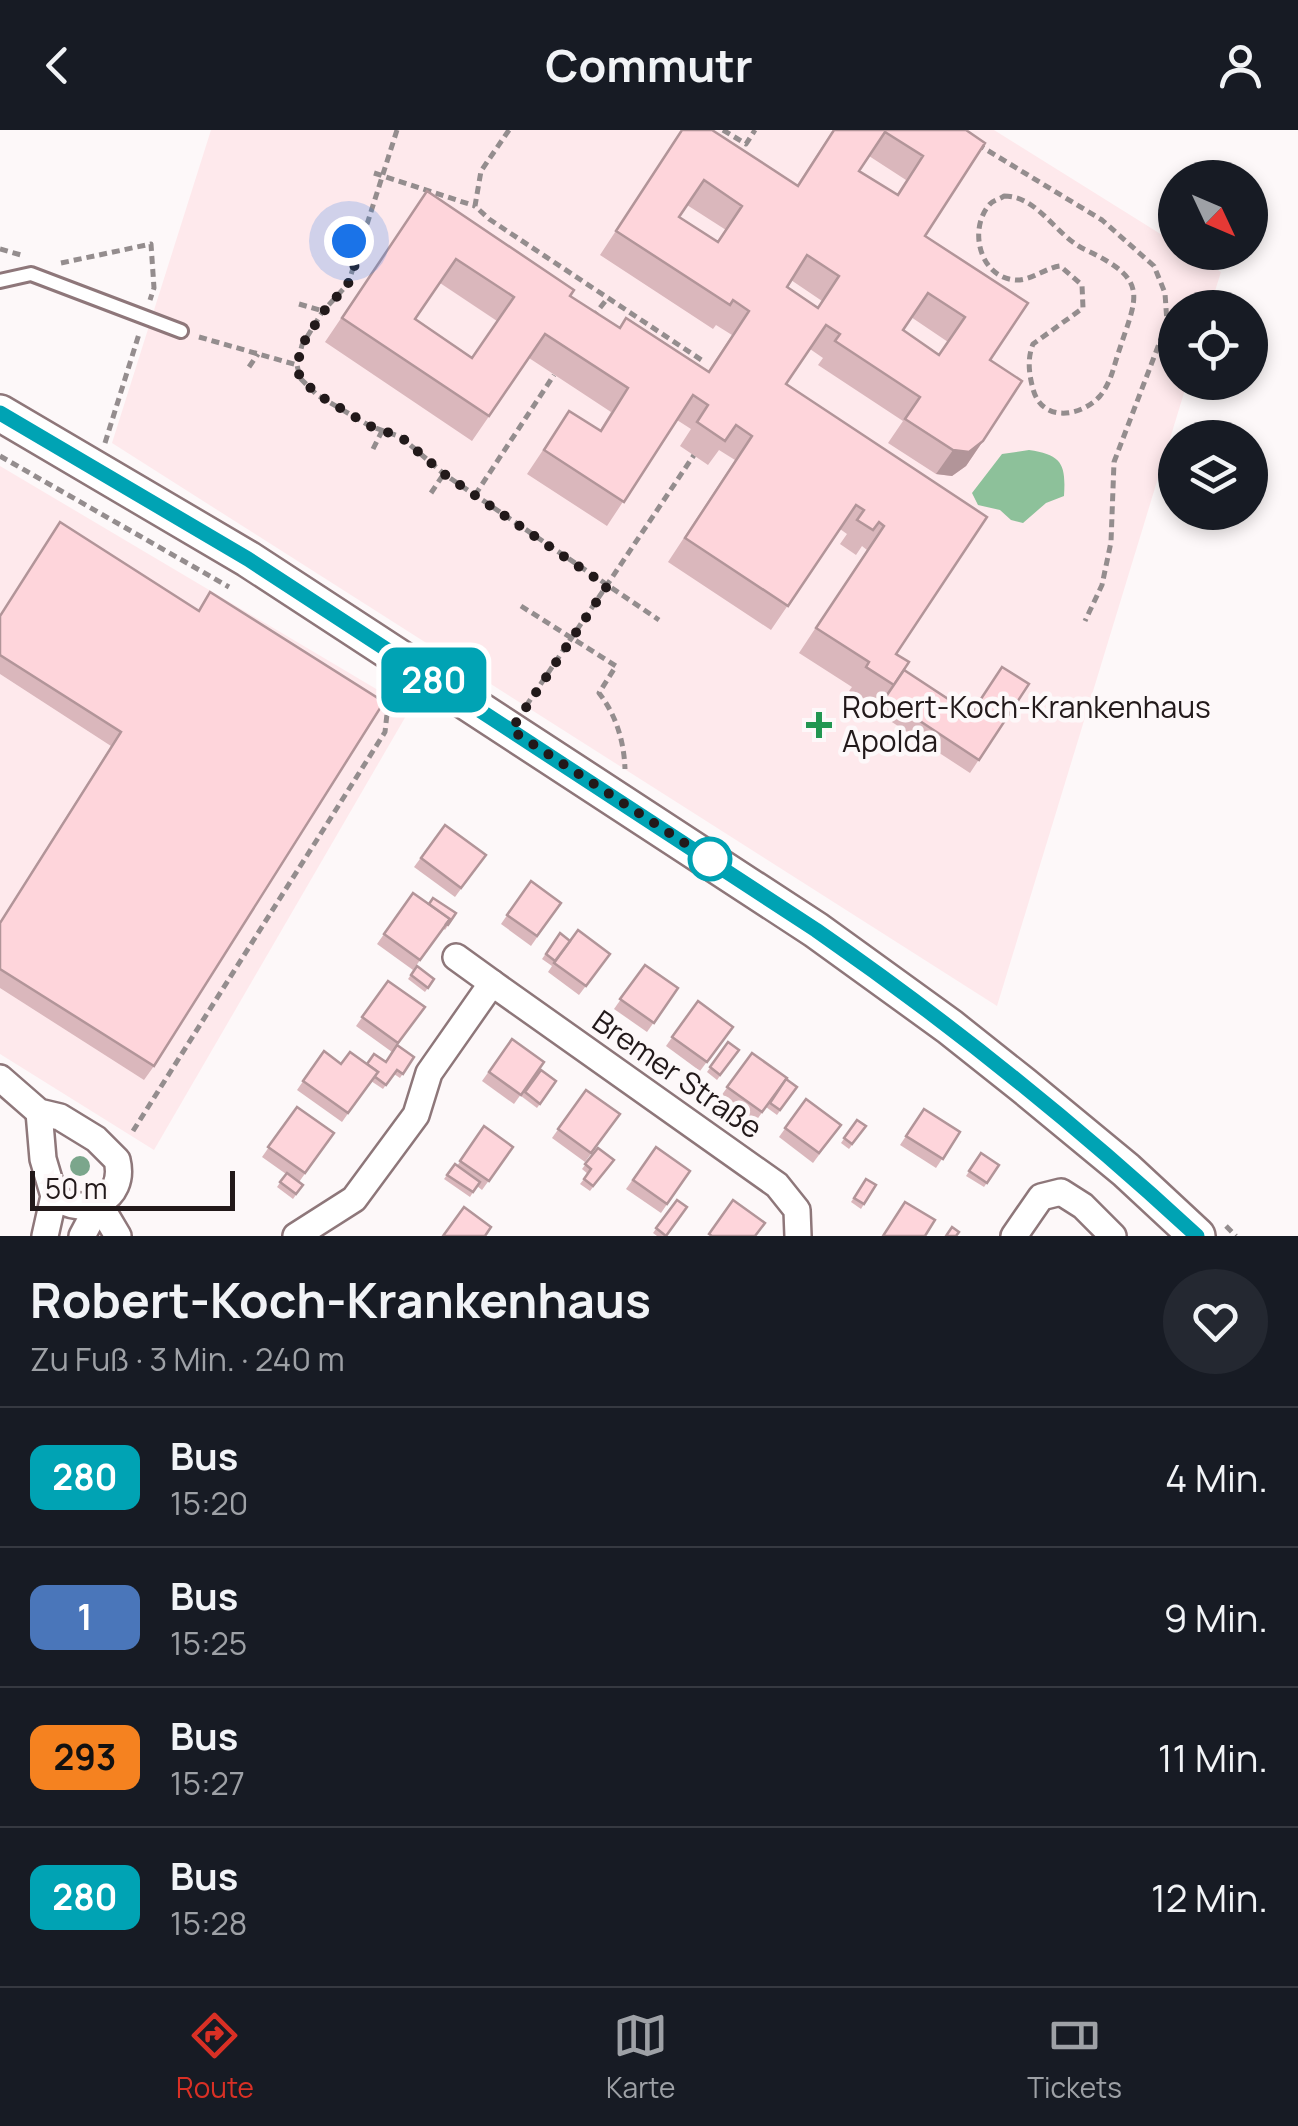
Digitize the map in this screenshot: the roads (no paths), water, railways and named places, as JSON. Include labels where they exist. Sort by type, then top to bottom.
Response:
[{"type":"main road","points":[[0,414],[248,559],[717,864],[898,988],[1096,1146],[1197,1236]]},
{"type":"street","name":"Bremer Straße","points":[[456,956],[777,1185],[797,1210],[798,1236]]},
{"type":"street","points":[[296,1236],[354,1199],[416,1115],[429,1073],[492,983]]},
{"type":"street","points":[[0,1078],[39,1112],[60,1117],[96,1138],[117,1160],[114,1192],[99,1204],[82,1236]]},
{"type":"street","points":[[39,1112],[43,1159],[54,1196],[44,1236]]},
{"type":"street","points":[[1014,1236],[1041,1197],[1061,1192],[1083,1206],[1113,1236]]},
{"type":"street","points":[[54,1196],[72,1206],[99,1204]]},
{"type":"street","points":[[99,1204],[118,1236]]},
{"type":"lane","points":[[0,281],[31,274],[181,331]]},
{"type":"place","name":"Robert-Koch-Krankenhaus Apolda","points":[[819,725]]}]
